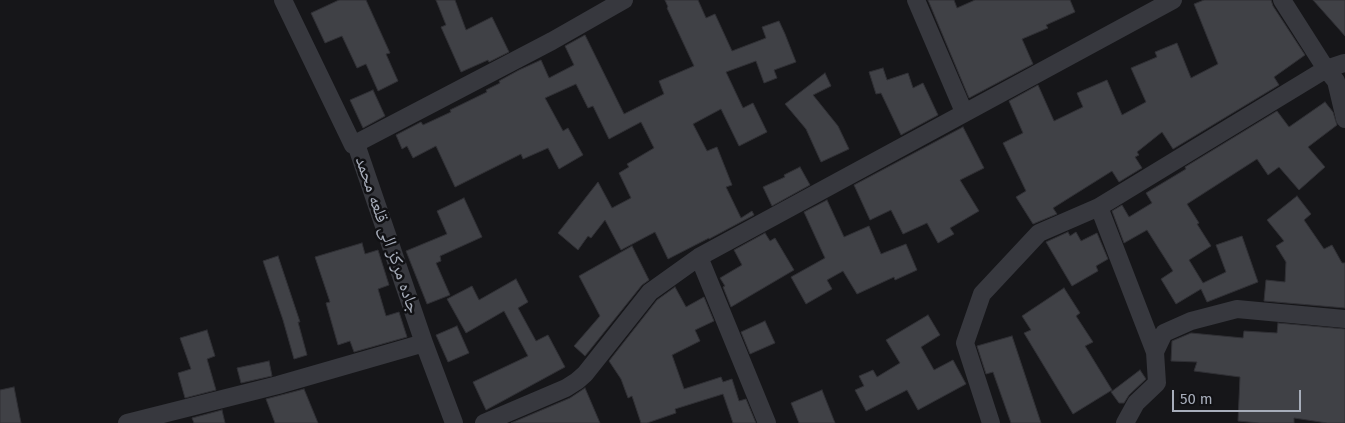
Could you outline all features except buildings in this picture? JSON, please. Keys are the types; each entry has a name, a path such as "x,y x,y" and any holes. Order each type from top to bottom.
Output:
{"street":[{"name":"جاده مرکز الی قلعه محمد","path":"283,0 353,145 357,147 424,343 454,423"},
{"path":"353,145 552,41 624,0"},
{"path":"916,0 964,112"},
{"path":"484,423 566,388 577,381 585,374 650,292 699,257 1172,0"},
{"path":"1282,0 1326,69 1336,81 1345,119"},
{"path":"990,423 965,343 982,294 1039,233 1099,207 1326,69 1344,63"},
{"path":"1099,207 1155,352 1157,383 1136,403 1125,423"},
{"path":"699,257 767,423"},
{"path":"1155,352 1164,333 1191,321 1237,309 1345,319"},
{"path":"127,423 278,384 424,343"}]}
